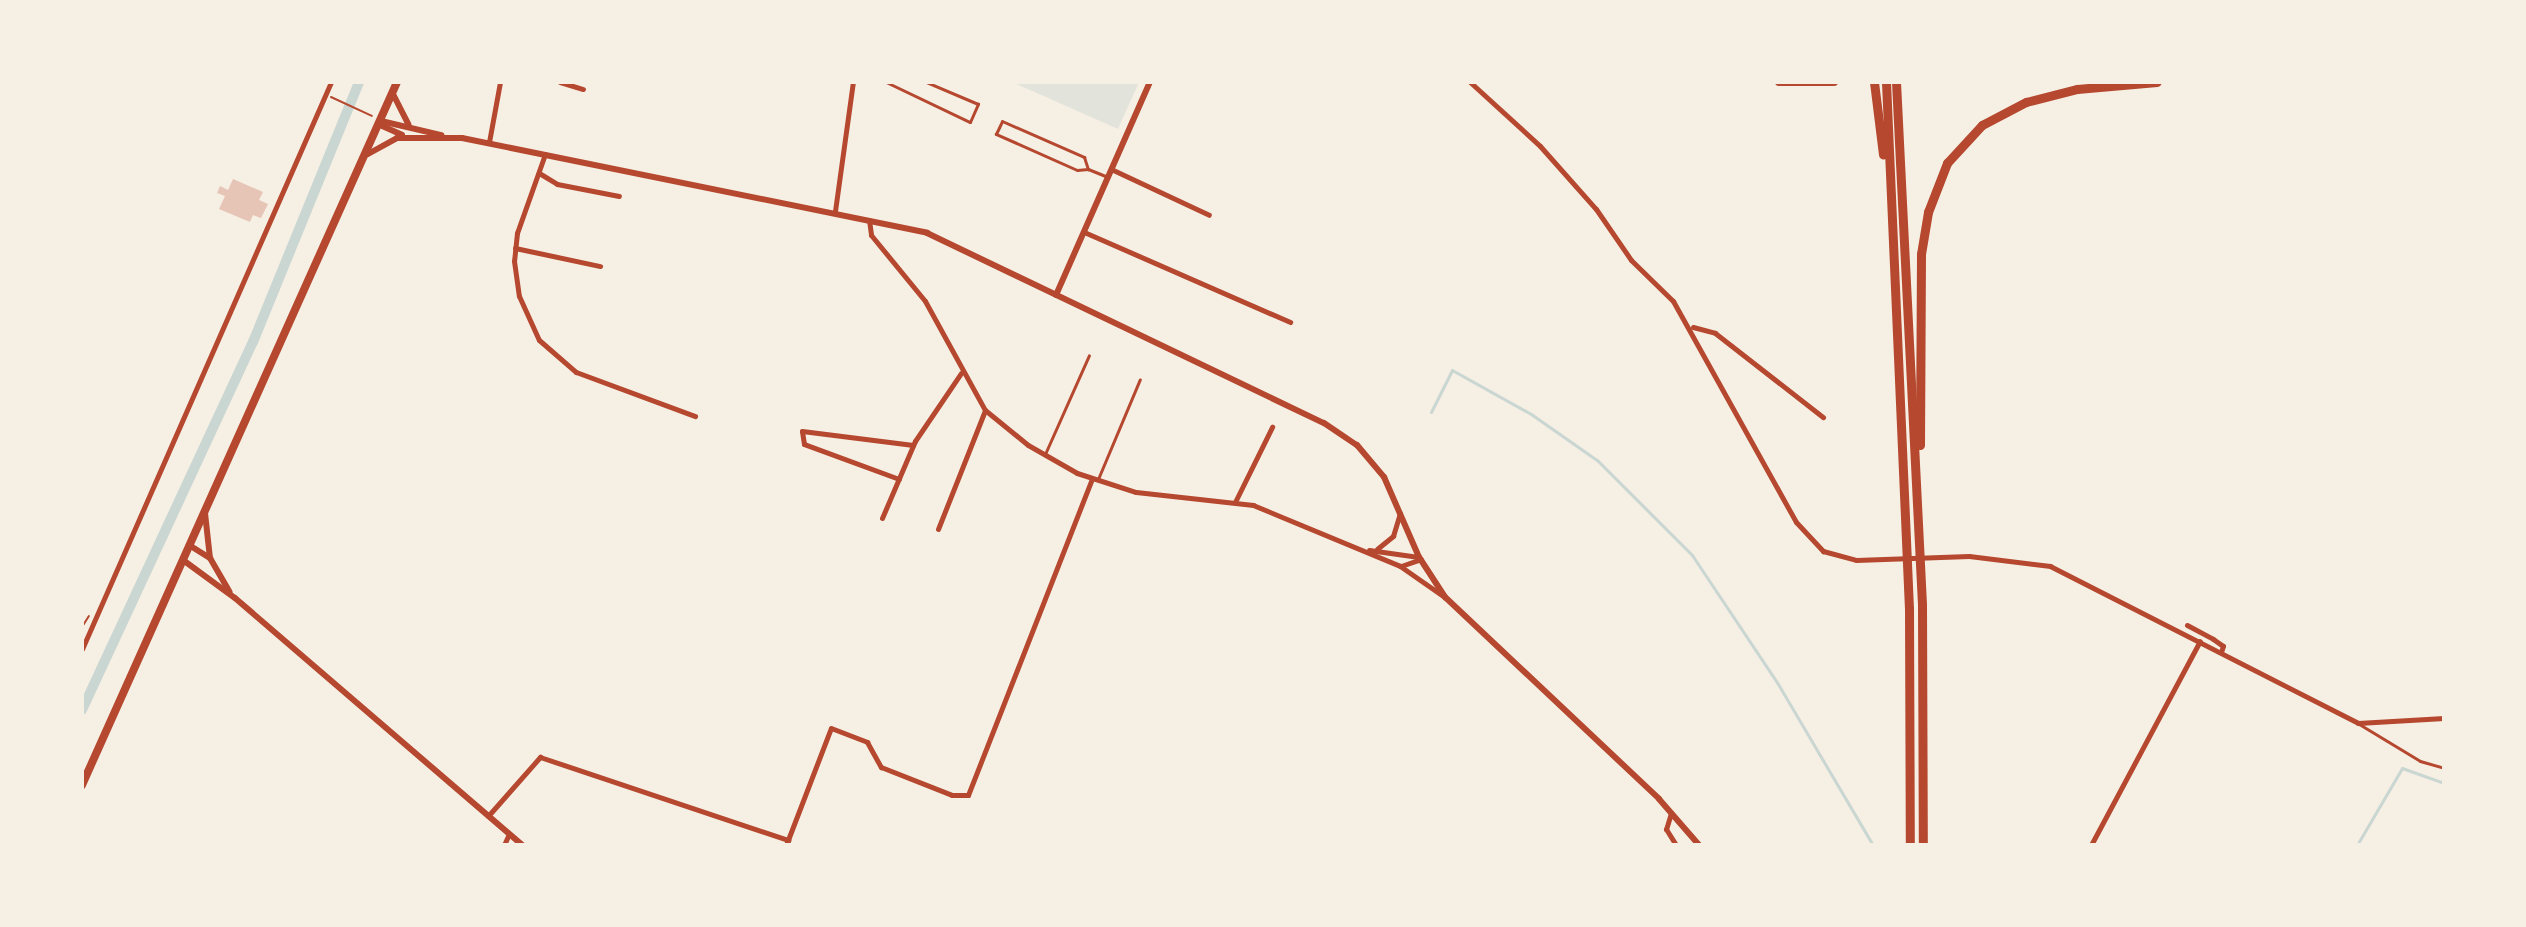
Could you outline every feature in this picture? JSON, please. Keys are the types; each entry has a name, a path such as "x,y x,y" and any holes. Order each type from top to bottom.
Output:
{"highway":[{"path":"1874,82 1889,185"},
{"path":"1886,82 1909,608 1910,845"},
{"path":"1896,82 1917,504 1923,845"},
{"path":"1917,504 1921,254 1928,212 1947,163 1982,125 2026,102 2077,89 2157,82"}],"main road":[{"path":"82,785 368,154 378,121 397,82"},
{"path":"1779,82 1834,82"}],"street":[{"path":"82,649 331,82"},
{"path":"489,142 500,82"},
{"path":"560,82 583,89"},
{"path":"835,211 853,82"},
{"path":"1056,295 1150,82"},
{"path":"1470,82 1540,146 1596,209 1631,260 1692,327 1796,522 1811,541 1839,558 1874,560 1943,556 2050,566 2358,723 2444,718"},
{"path":"393,94 408,124"},
{"path":"378,121 408,124 444,136"},
{"path":"378,121 407,136"},
{"path":"368,154 407,136 444,136 489,142 835,211 900,226 954,244 1341,432 1373,463 1400,512 1420,558 1445,597"},
{"path":"545,153 515,248 515,275 526,316 557,360 695,416"},
{"path":"1111,169 1209,215"},
{"path":"539,173 557,184 619,196"},
{"path":"869,219 871,235 925,301 961,373 985,410 1045,455 1095,480 1136,492 1235,502 1363,549 1400,566 1445,597 1671,812 1699,845"},
{"path":"1084,232 1290,322"},
{"path":"515,248 600,266"},
{"path":"1692,327 1715,333 1823,417"},
{"path":"882,518 913,445 961,373"},
{"path":"938,529 985,410"},
{"path":"1235,502 1272,427"},
{"path":"899,479 804,444 802,431 913,445"},
{"path":"488,816 540,757 787,843 827,733 839,729 867,742 881,767 952,795 968,795 1095,480"},
{"path":"205,512 210,558 235,598"},
{"path":"1376,550 1393,536 1400,512"},
{"path":"189,545 210,558"},
{"path":"1363,549 1420,558"},
{"path":"1400,566 1420,558"},
{"path":"183,560 235,598 522,845"},
{"path":"2187,625 2223,646 2221,652"},
{"path":"2091,845 2200,641"},
{"path":"1671,812 1666,829 1676,845"},
{"path":"504,845 509,834"}],"lane":[{"path":"886,82 970,122 978,104 926,82"},
{"path":"1088,169 1084,157 1002,121 996,134 1077,170 1088,169 1108,177"},
{"path":"1045,455 1089,355"},
{"path":"1095,480 1140,379"},
{"path":"2358,723 2420,761 2444,768"}],"path":[{"path":"336,99 378,121"}],"shaded area":[{"path":"1012,82 1139,82 1118,129"}],"building":[{"path":"233,179 263,192 259,200 268,204 261,218 253,215 250,222 219,209 225,196 217,193 220,186 228,190"}],"waterway":[{"path":"82,710 253,342 359,82"},
{"path":"1431,412 1452,370 1531,414 1598,461 1692,555 1778,684 1873,845"},
{"path":"2357,845 2402,768 2444,783"}]}
